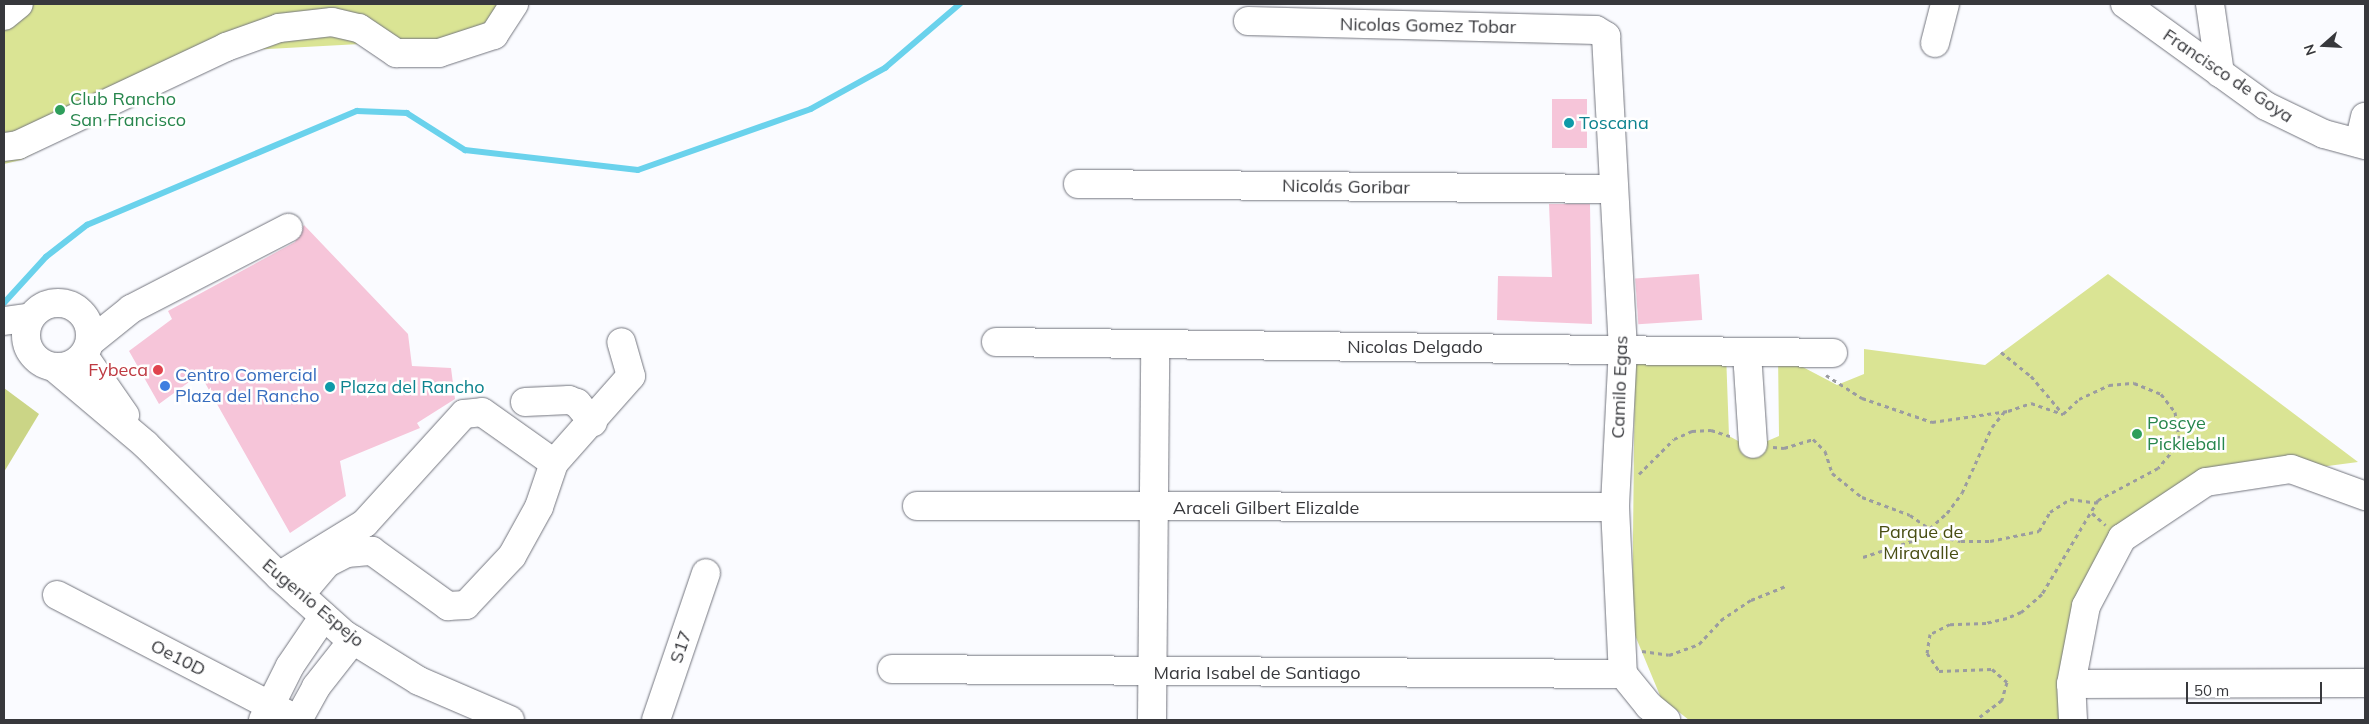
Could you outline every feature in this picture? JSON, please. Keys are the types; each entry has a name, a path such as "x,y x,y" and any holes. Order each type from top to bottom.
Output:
{"street":[{"path":"4,16 19,4"},
{"path":"4,147 18,145 226,47 279,28 332,22 359,28 396,53 439,53 494,35 514,4"},
{"path":"1935,43 1945,4"},
{"name":"Francisco de Goya","path":"2125,4 2220,73 2294,121 2362,144"},
{"path":"2210,4 2220,73"},
{"name":"Nicolas Gomez Tobar","path":"1248,21 1596,30 1606,36"},
{"name":"Camilo Egas","path":"1606,36 1623,347 1615,507 1622,661"},
{"path":"2362,144 2365,116"},
{"name":"Nicolás Goribar","path":"1078,184 1614,189"},
{"path":"4,338 29,349 40,362 55,368 66,368 130,309 288,228"},
{"path":"4,321 31,317 56,303 74,307 82,313 90,327 87,349"},
{"path":"82,313 130,309"},
{"path":"29,349 27,327 31,317"},
{"path":"300,595 327,564 347,553 372,552 448,606 466,605 512,556 539,507 554,463 594,422 631,376 621,342"},
{"name":"Nicolas Delgado","path":"996,342 1155,346 1623,347 1747,353 1834,353"},
{"path":"1152,720 1155,346"},
{"name":"Eugenio Espejo","path":"87,349 146,445"},
{"path":"1747,353 1753,444"},
{"name":"Eugenio Espejo","path":"55,368 146,445 279,576 353,640 419,681 510,720"},
{"path":"525,402 569,400 577,403 594,422"},
{"path":"279,576 365,523 464,414 482,412 554,463"},
{"path":"2073,720 2071,684 2086,606 2122,538 2201,483 2291,469 2365,496"},
{"name":"Araceli Gilbert Elizalde","path":"916,506 1154,508 1615,507"},
{"path":"365,523 372,552"},
{"name":"S17","path":"656,720 706,573"},
{"name":"Oe10D","path":"57,595 267,713 298,720"},
{"path":"267,713 290,666 324,616"},
{"path":"298,720 316,687 353,640"},
{"path":"1622,661 1649,706 1666,720"},
{"name":"Maria Isabel de Santiago","path":"892,669 1151,673 1622,661"},
{"path":"2071,684 2365,682"}],"path":[{"path":"1802,352 1837,385 1862,398 1932,422 2004,411 2031,403 2063,414"},
{"path":"2002,352 2032,376 2063,414"},
{"path":"1975,720 2002,700 2007,682 1992,669 1939,671 1927,653 1930,634 1950,624 1986,623 2021,612 2055,575 2097,503 2158,468 2180,442 2175,412 2160,394 2134,383 2109,385 2079,398 2063,414"},
{"path":"1863,557 1918,539 1932,528 1962,493 1992,427 2004,411"},
{"path":"1634,477 1649,469 1674,439 1692,431 1711,430 1753,444 1766,442 1784,448 1813,439 1824,452 1832,473 1850,488 1932,528 1942,537 1990,541 2039,531 2050,512 2070,499 2097,503"},
{"path":"1622,661 1669,654 1699,644 1721,620 1750,600 1786,586"}],"green space":[{"name":"Club Rancho San Francisco","path":"4,4 529,4 498,45 360,44 229,51 21,160 4,164"},
{"name":"Parque de Miravalle","path":"2108,274 2358,462 2206,482 2129,533 2088,603 2067,720 1689,720 1661,698 1632,628 1635,357 1726,353 1729,436 1740,442 1765,442 1779,436 1778,354 1837,385 1864,374 1864,349 1985,365"},
{"path":"4,388 39,414 4,472"}],"building":[{"name":"Toscana","path":"1552,99 1587,99 1587,148 1552,148"},
{"path":"1549,204 1590,204 1592,324 1497,320 1498,276 1552,277"},
{"name":"Plaza del Rancho","path":"304,225 408,334 412,366 451,368 455,399 417,423 420,428 340,461 346,496 290,533 200,374 159,404 129,351 172,319 168,311 295,242"},
{"path":"1699,274 1702,320 1638,324 1635,278"}],"waterway":[{"path":"4,303 46,257 87,225 357,111 407,113 465,150 638,170 811,109 885,68 960,4"}],"place":[{"name":"Club Rancho San Francisco","path":"60,110"},
{"name":"Toscana","path":"1569,123"},
{"name":"Fybeca","path":"158,370"},
{"name":"Centro Comercial Plaza del Rancho","path":"165,386"},
{"name":"Plaza del Rancho","path":"330,387"},
{"name":"Poscye Pickleball","path":"2137,434"}]}
